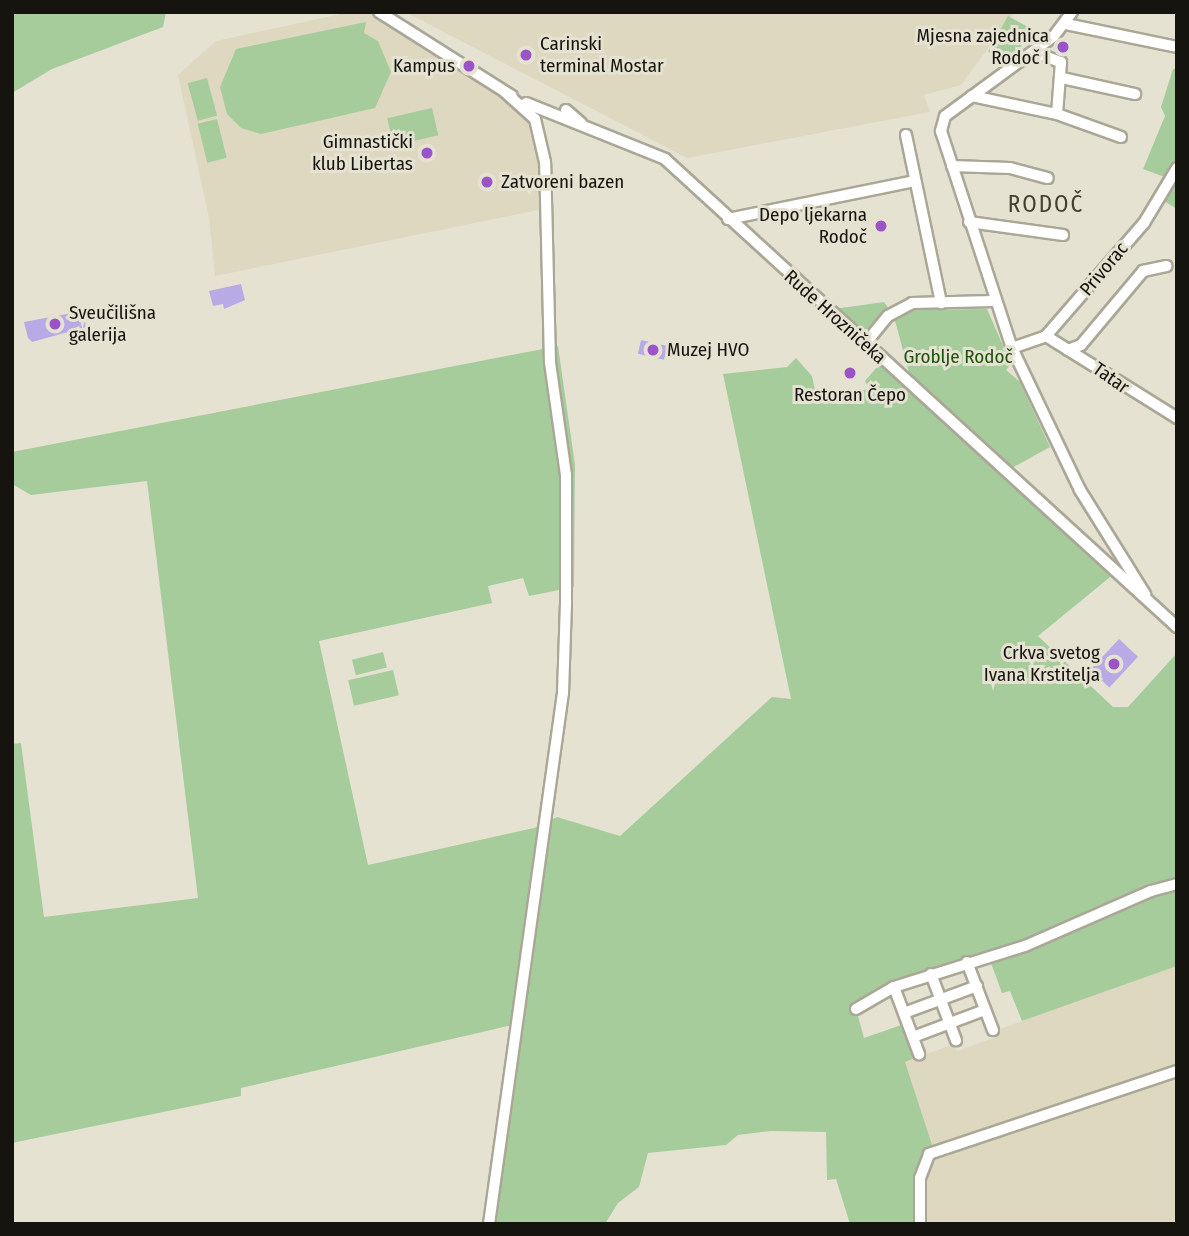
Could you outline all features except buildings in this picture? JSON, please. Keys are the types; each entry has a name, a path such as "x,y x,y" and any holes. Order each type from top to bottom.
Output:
{"street":[{"path":"379,12 529,110 538,126 548,192 550,362 566,475 563,693 489,1224"},
{"path":"1072,12 1066,24 1033,52 942,120 993,301 1012,348 1080,490 1152,604"},
{"path":"1066,24 1177,47"},
{"path":"1033,52 1058,60 1062,78 1057,114"},
{"path":"1062,78 1135,94"},
{"name":"Rude Hrozničeka","path":"505,92 550,115 653,151 1177,627"},
{"path":"972,96 1057,114 1121,136"},
{"path":"566,110 589,128"},
{"path":"538,126 550,115"},
{"path":"541,146 550,115"},
{"path":"906,135 941,303"},
{"path":"953,166 1010,168 1048,178"},
{"name":"Privorac","path":"1012,348 1046,336 1144,223 1177,168"},
{"path":"728,219 915,181"},
{"path":"969,222 1063,235"},
{"path":"1068,350 1082,345 1143,271 1166,265"},
{"path":"865,344 898,307 993,301"},
{"name":"Tatar","path":"1046,336 1177,418"},
{"path":"856,1009 894,987 967,962 1026,946 1177,884"},
{"path":"967,962 993,1030"},
{"path":"931,974 956,1040"},
{"path":"904,1013 976,986"},
{"path":"894,987 919,1054"},
{"path":"913,1037 985,1010"},
{"path":"920,1224 920,1178 929,1154 1177,1071"}],"shaded area":[{"path":"350,12 379,12 533,114 548,208 215,276 209,218 178,75 216,41"},
{"path":"405,12 1015,12 961,85 924,95 930,112 687,158"},
{"path":"1177,966 1177,1224 920,1224 905,1062 954,1044 957,1051 994,1038 994,1031"}],"green space":[{"path":"12,12 166,12 163,27 52,69 12,93"},
{"path":"1008,16 1031,29 1011,64 988,52"},
{"path":"366,22 364,33 378,41 391,72 375,108 261,134 241,128 227,114 220,87 236,49"},
{"path":"1173,69 1177,69 1177,209 1159,198 1170,179 1143,169 1165,116 1161,107"},
{"path":"207,78 217,116 198,121 188,83"},
{"path":"432,108 438,135 393,146 387,118"},
{"path":"217,119 227,158 207,163 198,124"},
{"path":"884,302 892,313 865,344 834,309"},
{"name":"Groblje Rodoč","path":"987,309 1011,364 1006,370 1020,382 1050,447 1010,469 910,376 894,317 902,310"},
{"path":"558,346 575,465 574,587 529,596 523,578 488,586 492,603 319,641 368,865 534,828 557,817 620,836 772,697 791,699 723,374 787,367 796,358 812,376 817,399 869,389 865,381 883,360 1115,573 1038,636 1113,707 1128,707 1177,653 1177,966 1022,1021 1010,991 1002,993 988,955 856,1009 864,1038 907,1023 920,1056 905,1062 933,1148 924,1162 920,1224 850,1224 836,1179 827,1180 826,1132 771,1131 738,1135 726,1145 648,1153 639,1187 618,1203 605,1224 489,1224 516,1024 241,1088 241,1096 12,1143 12,744 21,743 44,917 198,898 147,481 31,495 12,484 12,452"},
{"path":"383,652 387,668 356,675 352,660"},
{"path":"393,670 399,695 354,706 348,680"}],"place":[{"name":"Mjesna zajednica Rodoč I","path":"1063,47"},
{"name":"Carinski terminal Mostar","path":"526,55"},
{"name":"Kampus","path":"469,66"},
{"name":"Gimnastički klub Libertas","path":"427,153"},
{"name":"Zatvoreni bazen","path":"487,182"},
{"name":"Depo ljekarna Rodoč","path":"881,226"},
{"name":"Sveučilišna galerija","path":"55,324"},
{"name":"Muzej HVO","path":"653,350"},
{"name":"Restoran Čepo","path":"850,373"},
{"name":"Crkva svetog Ivana Krstitelja","path":"1114,664"}],"district":[{"name":"RODOČ","path":"1046,204"}]}
